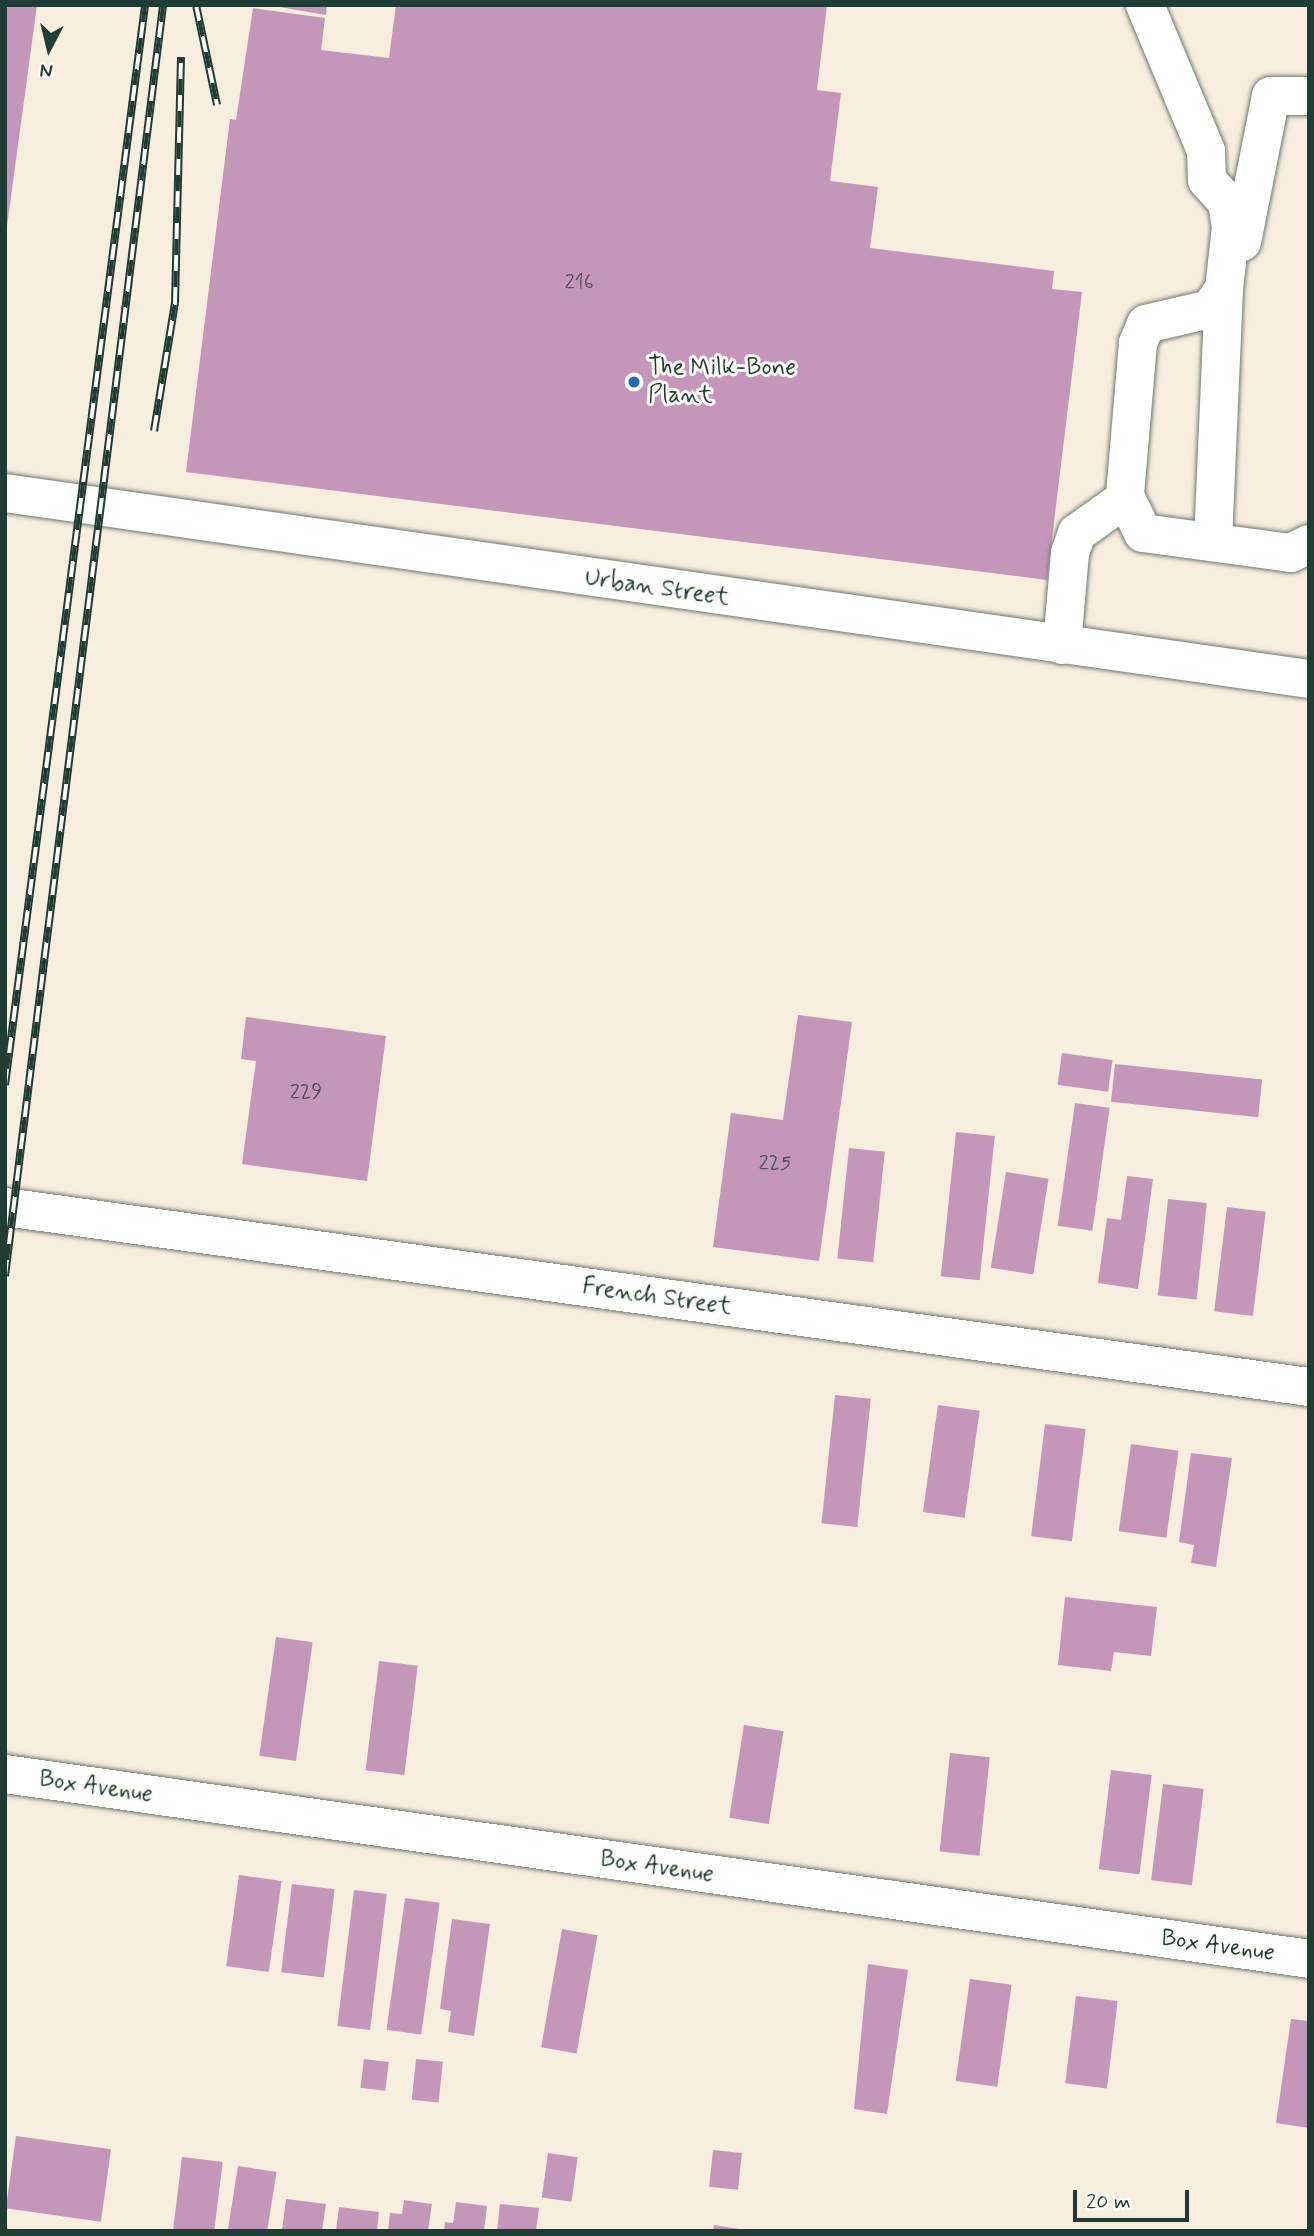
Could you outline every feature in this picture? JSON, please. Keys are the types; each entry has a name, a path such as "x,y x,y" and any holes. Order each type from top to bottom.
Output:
{"street":[{"path":"1145,5 1206,151 1207,180 1227,202 1231,227 1226,274 1213,542"},
{"path":"1309,96 1271,96 1246,235 1210,310 1197,316 1146,324 1138,343 1126,498 1143,533 1291,553 1309,544"},
{"name":"Urban Street","path":"5,493 1309,679"},
{"path":"1062,645 1070,553 1077,533 1126,498"},
{"name":"French Street","path":"5,1207 1309,1387"},
{"name":"Box Avenue","path":"5,1774 1309,1959"}],"building":[{"path":"5,5 37,5 7,226 5,226"},
{"path":"268,5 327,5 326,15"},
{"name":"The Milk-Bone Plant","path":"396,5 827,5 817,90 841,93 830,181 878,187 870,248 1054,271 1052,289 1082,292 1047,580 186,472 230,119 236,120 253,8 325,18 321,50 389,58"},
{"path":"798,1015 852,1022 819,1261 713,1247 731,1113 783,1120"},
{"path":"246,1017 386,1036 367,1181 242,1164 256,1061 241,1059"},
{"path":"1062,1053 1113,1060 1108,1092 1058,1085"},
{"path":"1115,1064 1262,1079 1258,1117 1111,1102"},
{"path":"1075,1103 1110,1108 1092,1231 1058,1226"},
{"path":"956,1132 995,1136 980,1280 941,1276"},
{"path":"849,1148 885,1152 873,1262 837,1258"},
{"path":"1006,1172 1048,1179 1033,1275 991,1268"},
{"path":"1127,1176 1153,1179 1138,1289 1098,1283 1107,1218 1121,1220"},
{"path":"1168,1199 1207,1203 1197,1300 1158,1295"},
{"path":"1227,1207 1266,1212 1253,1316 1214,1311"},
{"path":"835,1395 871,1399 857,1527 822,1523"},
{"path":"938,1405 980,1411 965,1518 923,1512"},
{"path":"1045,1424 1086,1429 1072,1541 1031,1536"},
{"path":"1131,1444 1179,1451 1166,1538 1119,1531"},
{"path":"1191,1453 1232,1458 1216,1567 1191,1563 1194,1545 1179,1542"},
{"path":"1065,1597 1157,1607 1151,1656 1114,1652 1111,1671 1058,1665"},
{"path":"276,1637 313,1642 296,1761 259,1756"},
{"path":"379,1661 418,1666 404,1775 366,1770"},
{"path":"744,1725 784,1731 769,1824 729,1818"},
{"path":"950,1753 990,1757 979,1856 940,1851"},
{"path":"1111,1770 1152,1775 1140,1874 1099,1869"},
{"path":"1163,1784 1204,1789 1192,1885 1151,1880"},
{"path":"239,1875 282,1881 269,1972 226,1966"},
{"path":"292,1884 335,1889 324,1978 281,1972"},
{"path":"354,1890 387,1894 370,2030 337,2026"},
{"path":"405,1898 440,1903 421,2035 386,2030"},
{"path":"452,1919 490,1924 474,2036 448,2032 451,2011 440,2009"},
{"path":"562,1929 597,1935 577,2053 541,2047"},
{"path":"868,1964 908,1970 887,2114 854,2109"},
{"path":"970,1979 1012,1985 997,2087 956,2081"},
{"path":"1076,1996 1118,2001 1107,2088 1065,2083"},
{"path":"1291,2019 1309,2021 1309,2128 1276,2123"},
{"path":"364,2059 389,2062 385,2091 360,2088"},
{"path":"416,2059 443,2062 439,2103 412,2100"},
{"path":"16,2136 111,2149 101,2222 6,2208"},
{"path":"713,2150 742,2153 738,2190 709,2187"},
{"path":"548,2153 578,2157 571,2202 542,2198"},
{"path":"182,2157 223,2162 214,2231 173,2231"},
{"path":"238,2166 277,2172 267,2231 228,2231"},
{"path":"286,2199 326,2204 322,2231 282,2231"},
{"path":"404,2200 432,2204 428,2231 388,2231 390,2213 402,2214"},
{"path":"456,2202 487,2206 484,2231 444,2231 445,2222 453,2223"},
{"path":"500,2204 539,2208 536,2231 497,2231"},
{"path":"339,2207 379,2212 377,2231 336,2231"},
{"path":"714,2225 739,2229 739,2231 713,2231"}],"railway":[{"path":"5,1085 145,5"},
{"path":"5,1276 163,5"},
{"path":"196,5 217,105"},
{"path":"154,431 175,303 181,57"}],"place":[{"name":"The Milk-Bone Plant","path":"634,382"}]}
